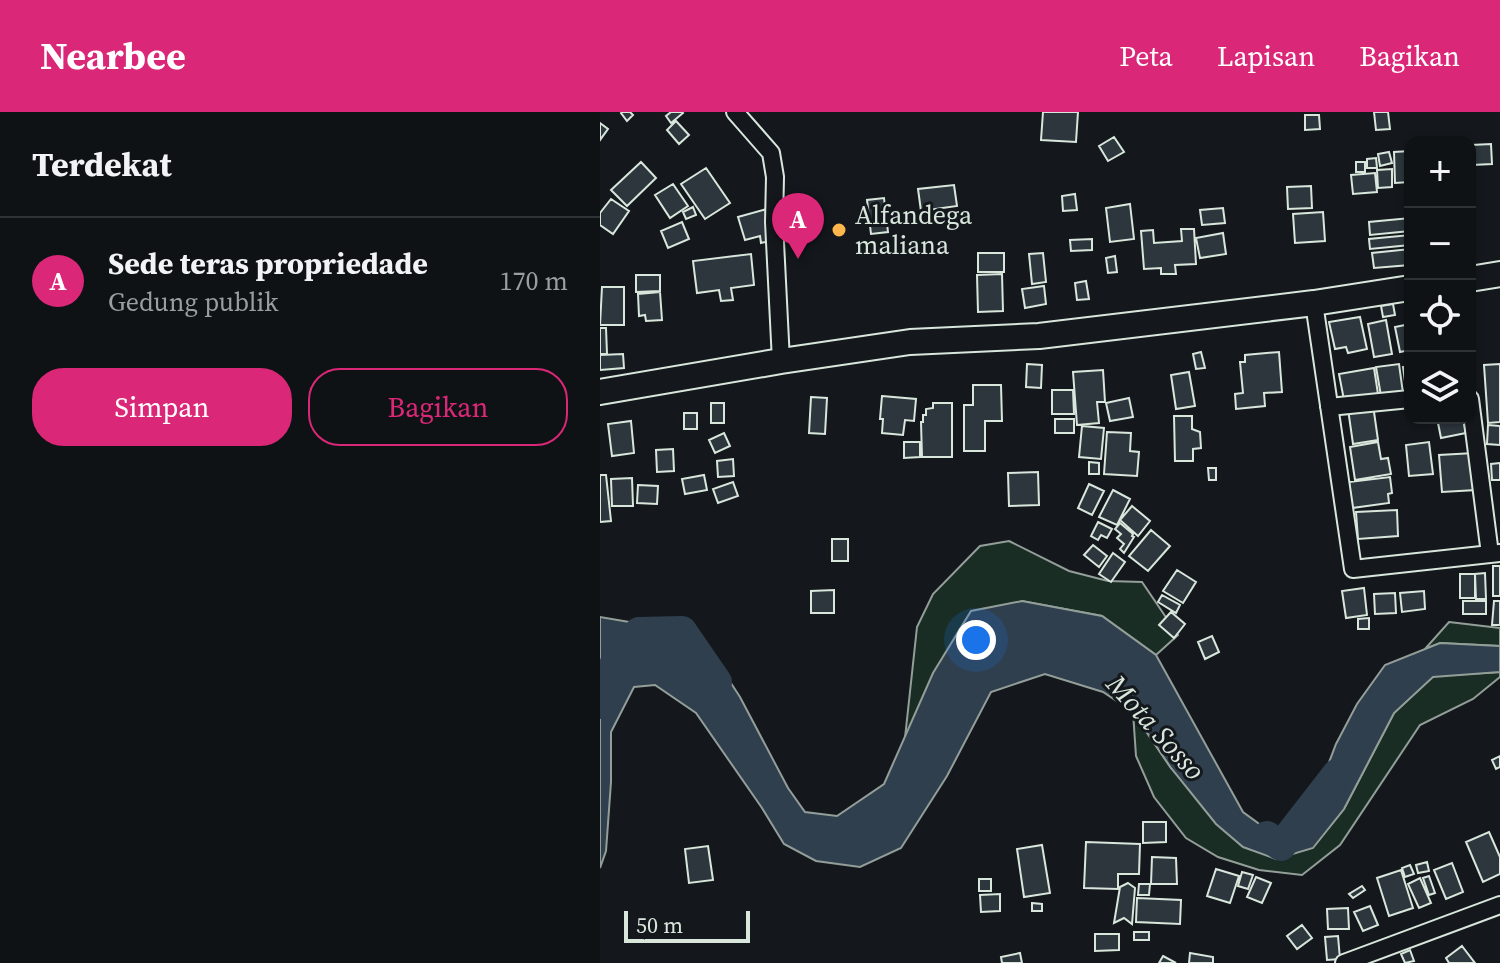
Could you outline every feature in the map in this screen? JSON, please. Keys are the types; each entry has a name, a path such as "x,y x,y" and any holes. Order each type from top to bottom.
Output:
{"main road":[{"path":"1476,278 1500,274"},
{"path":"600,392 910,342 1039,336 1314,303 1404,289"}],"street":[{"path":"735,112 771,153 775,177 774,222 781,361"},
{"path":"1314,303 1353,569 1495,554 1474,424"},
{"path":"1329,407 1404,400"},
{"path":"1344,963 1500,905"}],"green space":[{"path":"1009,541 1069,571 1108,581 1142,582 1178,635 1156,655 1102,616 1022,601 905,738 917,627 933,594 980,546"},
{"path":"1449,622 1500,628 1500,646 1440,643 1425,649"},
{"path":"1500,672 1500,677 1473,699 1420,725 1340,845 1302,875 1259,870 1218,857 1186,838 1154,797 1136,756 1133,712 1171,768 1276,859 1313,847 1344,809 1394,713 1433,676"}],"water":[{"path":"1022,601 1102,616 1156,655 1243,812 1277,837 1306,823 1336,744 1357,704 1385,665 1440,643 1500,646 1500,672 1433,677 1394,713 1344,809 1313,848 1276,859 1243,847 1216,824 1171,768 1133,712 1103,692 1045,674 991,692 947,776 901,848 860,867 816,861 784,844 696,713 655,685 634,687 611,732 606,851 600,868 600,617 641,624 671,642 714,657 740,697 788,788 805,812 837,816 884,784 933,673 971,611"}],"building":[{"path":"622,112 630,112 633,115 627,121"},
{"path":"671,112 683,113 671,123 666,116"},
{"path":"1043,112 1078,112 1076,142 1041,140"},
{"path":"1374,112 1388,112 1390,129 1376,130"},
{"path":"1305,115 1319,115 1320,129 1305,130"},
{"path":"676,121 689,135 679,144 667,130"},
{"path":"600,123 608,129 600,140"},
{"path":"1114,137 1124,152 1108,161 1099,146"},
{"path":"1491,144 1492,164 1476,165 1476,145"},
{"path":"1404,151 1404,182 1395,183 1394,152"},
{"path":"1389,152 1392,163 1380,166 1378,154"},
{"path":"1376,158 1377,168 1367,168 1367,159"},
{"path":"641,162 656,178 627,206 611,190"},
{"path":"1356,162 1365,162 1365,172 1356,172"},
{"path":"706,168 730,203 705,219 681,184"},
{"path":"1392,169 1392,187 1378,188 1377,170"},
{"path":"1375,173 1377,192 1353,194 1351,175"},
{"path":"673,184 688,206 670,218 655,195"},
{"path":"954,185 957,206 921,211 918,189"},
{"path":"1311,186 1312,208 1288,209 1287,187"},
{"path":"1075,194 1077,210 1063,211 1062,196"},
{"path":"884,198 888,232 871,234 867,200"},
{"path":"611,199 629,211 613,234 600,225 600,213"},
{"path":"1130,204 1134,239 1110,242 1106,208"},
{"path":"693,207 696,215 686,219 683,212"},
{"path":"1223,208 1225,223 1202,225 1200,210"},
{"path":"767,209 770,241 761,243 760,236 745,240 738,217"},
{"path":"1323,212 1325,241 1295,243 1293,214"},
{"path":"1404,219 1404,232 1370,235 1369,222"},
{"path":"682,222 689,239 668,248 661,231"},
{"path":"1181,229 1194,229 1196,264 1175,265 1176,274 1161,274 1161,268 1144,269 1141,231 1153,230 1154,243 1182,241"},
{"path":"1223,233 1226,254 1200,258 1196,238"},
{"path":"1404,236 1404,246 1370,249 1369,239"},
{"path":"1092,239 1092,250 1071,251 1070,240"},
{"path":"1404,250 1404,266 1374,268 1372,253"},
{"path":"978,253 1004,253 1004,272 978,272"},
{"path":"1043,253 1046,282 1032,284 1029,254"},
{"path":"751,254 754,285 731,288 733,300 721,301 719,290 697,293 693,261"},
{"path":"1115,256 1117,272 1108,273 1106,258"},
{"path":"1002,274 1003,311 978,312 977,275"},
{"path":"636,275 660,275 660,291 636,292"},
{"path":"1086,281 1089,299 1077,300 1075,283"},
{"path":"1044,286 1046,304 1025,308 1022,289"},
{"path":"602,287 624,287 624,325 600,325"},
{"path":"660,292 662,320 646,321 645,315 639,316 638,294"},
{"path":"1393,304 1395,315 1383,317 1381,306"},
{"path":"1360,317 1367,349 1348,353 1346,347 1335,349 1329,322"},
{"path":"1386,320 1392,354 1374,357 1368,324"},
{"path":"1404,325 1404,351 1400,352 1395,327"},
{"path":"600,328 606,328 607,354 600,354"},
{"path":"1201,352 1205,368 1196,369 1193,354"},
{"path":"1279,352 1282,392 1264,393 1265,406 1236,409 1235,394 1243,393 1240,362 1245,362 1245,355"},
{"path":"623,354 624,368 600,370 600,355"},
{"path":"1027,364 1042,365 1041,388 1026,387"},
{"path":"1399,364 1403,393 1381,396 1376,367"},
{"path":"1500,364 1500,422 1488,423 1484,365"},
{"path":"1374,368 1378,394 1344,400 1339,374"},
{"path":"1103,370 1105,402 1097,402 1099,423 1077,425 1073,372"},
{"path":"1189,372 1195,406 1176,409 1171,375"},
{"path":"973,385 1001,385 1002,421 985,421 985,451 964,451 964,405 973,405"},
{"path":"1052,390 1073,390 1074,414 1052,414"},
{"path":"882,396 916,399 914,421 905,420 903,435 882,433"},
{"path":"811,397 827,398 825,434 809,433"},
{"path":"1129,398 1133,417 1110,421 1106,403"},
{"path":"711,403 724,403 724,423 711,423"},
{"path":"933,403 952,403 952,457 922,457 921,422 926,409 933,408"},
{"path":"1373,405 1378,440 1353,444 1348,409"},
{"path":"684,413 697,413 697,429 684,429"},
{"path":"1174,416 1192,416 1192,429 1200,432 1201,448 1193,449 1193,461 1175,461"},
{"path":"1055,419 1074,419 1074,433 1055,433"},
{"path":"631,421 634,453 612,456 608,424"},
{"path":"1438,424 1464,424 1466,433 1441,438"},
{"path":"1488,425 1500,426 1500,445 1487,444"},
{"path":"1082,426 1104,428 1101,459 1079,457"},
{"path":"1107,432 1131,433 1130,451 1139,452 1137,476 1104,474"},
{"path":"724,433 730,446 715,453 709,440"},
{"path":"904,442 920,442 920,457 904,458"},
{"path":"1378,442 1381,459 1388,458 1391,474 1355,480 1350,447"},
{"path":"1429,442 1433,474 1409,476 1406,445"},
{"path":"673,449 674,471 657,472 656,450"},
{"path":"1474,453 1476,490 1442,492 1439,455"},
{"path":"733,459 734,476 718,477 717,461"},
{"path":"1089,462 1099,463 1099,474 1089,474"},
{"path":"1500,463 1500,480 1492,480 1491,464"},
{"path":"1208,468 1216,468 1216,480 1209,480"},
{"path":"1038,472 1039,505 1009,506 1008,473"},
{"path":"600,475 606,475 611,521 600,522"},
{"path":"704,475 707,490 685,494 682,479"},
{"path":"1390,477 1392,493 1388,494 1389,503 1352,508 1349,482"},
{"path":"632,478 633,506 612,506 611,479"},
{"path":"733,482 738,496 718,503 713,489"},
{"path":"1089,484 1104,491 1092,515 1078,508"},
{"path":"638,485 658,486 657,504 637,503"},
{"path":"1113,490 1130,499 1117,525 1099,517"},
{"path":"1132,506 1150,521 1138,536 1120,520"},
{"path":"1397,510 1398,536 1358,539 1356,512"},
{"path":"1098,522 1112,529 1107,538 1101,535 1098,540 1091,536"},
{"path":"1120,523 1134,537 1124,553 1120,549 1124,544 1117,538 1121,534 1115,529"},
{"path":"1151,530 1170,546 1148,571 1129,556"},
{"path":"832,539 848,539 848,561 832,561"},
{"path":"1093,545 1107,556 1099,567 1084,555"},
{"path":"1113,553 1125,562 1111,582 1099,574"},
{"path":"1493,566 1500,566 1500,596 1493,596"},
{"path":"1177,570 1196,582 1183,603 1163,591"},
{"path":"1485,573 1486,599 1476,599 1475,574"},
{"path":"1460,574 1475,574 1475,598 1460,598"},
{"path":"1364,588 1367,615 1346,618 1342,591"},
{"path":"834,590 834,613 811,613 811,591"},
{"path":"1424,591 1425,609 1402,612 1400,593"},
{"path":"1395,593 1396,613 1375,614 1374,594"},
{"path":"1162,595 1180,605 1176,613 1158,602"},
{"path":"1463,601 1486,601 1486,614 1463,614"},
{"path":"1494,601 1500,601 1500,625 1492,625"},
{"path":"1171,612 1185,624 1174,638 1159,625"},
{"path":"1369,618 1369,629 1358,629 1358,619"},
{"path":"1212,636 1219,652 1205,659 1198,642"},
{"path":"1500,756 1500,767 1496,769 1492,760"},
{"path":"1143,822 1166,822 1166,842 1143,843"},
{"path":"1489,832 1500,857 1500,874 1483,882 1466,842"},
{"path":"1086,842 1140,844 1139,874 1118,874 1118,889 1084,888"},
{"path":"1042,845 1050,893 1024,897 1017,849"},
{"path":"708,846 713,880 689,883 685,849"},
{"path":"1152,857 1176,858 1177,884 1151,884"},
{"path":"1427,862 1429,871 1418,873 1416,865"},
{"path":"1452,863 1463,892 1446,899 1434,870"},
{"path":"1410,865 1414,874 1405,877 1402,868"},
{"path":"1216,869 1239,876 1230,903 1207,896"},
{"path":"1401,870 1413,908 1389,916 1377,878"},
{"path":"1242,872 1253,875 1248,889 1238,886"},
{"path":"1429,876 1435,893 1429,895 1423,878"},
{"path":"1256,877 1271,883 1262,903 1247,897"},
{"path":"1420,878 1431,903 1419,908 1408,884"},
{"path":"979,879 991,879 991,891 979,891"},
{"path":"1128,883 1135,888 1132,924 1124,918 1114,923 1120,887"},
{"path":"1139,884 1150,884 1149,895 1138,895"},
{"path":"1362,886 1365,890 1353,898 1349,894"},
{"path":"1000,894 1000,911 981,912 980,895"},
{"path":"1137,898 1181,900 1180,924 1136,922"},
{"path":"1032,903 1042,904 1042,911 1032,911"},
{"path":"1370,906 1378,925 1363,931 1354,912"},
{"path":"1348,908 1349,929 1328,929 1327,909"},
{"path":"1302,925 1312,938 1297,949 1287,936"},
{"path":"1134,932 1149,932 1149,940 1134,940"},
{"path":"1095,934 1119,934 1119,950 1095,951"},
{"path":"1338,936 1340,959 1327,960 1325,937"},
{"path":"1462,946 1475,963 1449,963 1446,958"},
{"path":"1410,950 1414,961 1405,963 1401,954"},
{"path":"1020,953 1022,963 1002,963 1001,957"},
{"path":"1190,953 1213,957 1213,963 1189,963"},
{"path":"1163,956 1176,963 1159,963"}],"waterway":[{"name":"Mota Sosso","path":"600,704 619,652 639,632 682,631 717,682"},
{"name":"Mota Sosso","path":"1267,836 1281,846 1337,774"}],"place":[{"name":"Alfandega maliana","path":"839,230"},
{"name":"Sede teras propriedade","path":"798,259"}]}
